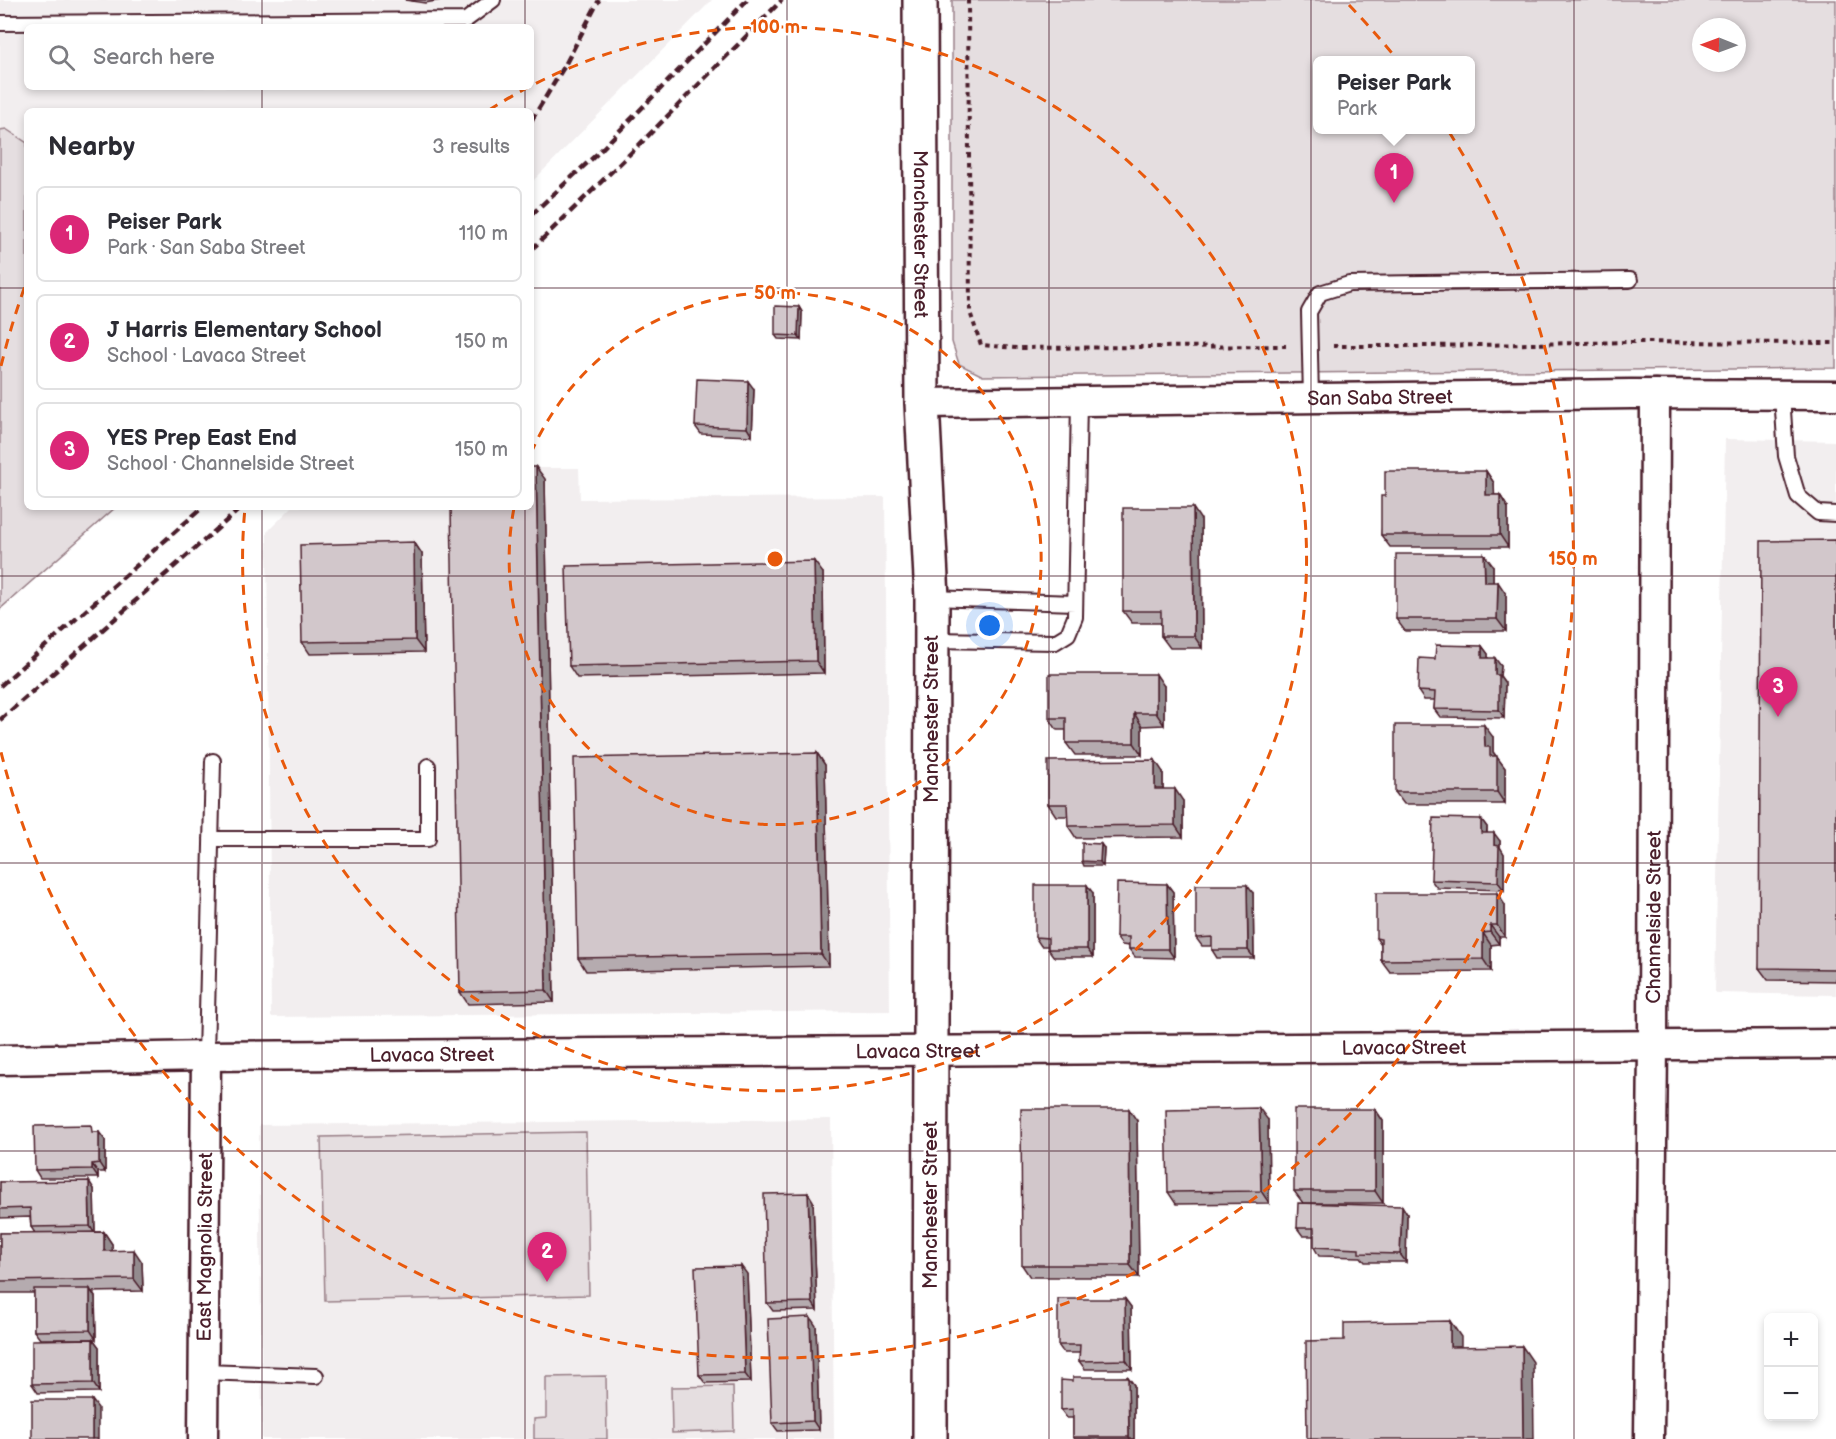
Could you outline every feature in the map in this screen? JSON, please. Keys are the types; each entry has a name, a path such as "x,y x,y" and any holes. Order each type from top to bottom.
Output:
{"street":[{"name":"Manchester Street","path":"920,0 922,403 932,598 930,1439"},
{"name":"San Saba Street","path":"922,403 1654,394 1836,395"},
{"name":"Channelside Street","path":"1650,1439 1654,394"},
{"name":"Lavaca Street","path":"0,1060 206,1056 1836,1044"},
{"name":"East Magnolia Street","path":"203,1439 206,1056"}],"lane":[{"path":"0,23 465,20 493,0"},
{"path":"1311,398 1309,312 1320,293 1349,284 1630,280"},
{"path":"1782,395 1786,456 1798,496 1818,513 1836,514"},
{"path":"932,640 1055,642 1068,634 1075,617 1079,401"},
{"path":"932,598 1075,603"},
{"path":"206,1056 213,761"},
{"path":"211,839 428,839 428,766"},
{"path":"203,1372 316,1376"}],"path":[{"path":"968,0 970,312 981,345 1016,348 1429,346 1631,342 1836,343"}],"shaded area":[{"path":"0,0 712,0 534,180 534,108 24,108 24,141 6,129 0,130"},
{"path":"952,0 1836,0 1836,368 983,376 959,364 952,342"},
{"path":"6,129 24,141 24,510 113,510 0,609 0,130"},
{"path":"1725,439 1836,441 1836,995 1715,993"},
{"path":"534,468 579,468 580,499 885,497 890,1011 271,1017 267,532 289,510 534,510"},
{"path":"831,1119 834,1439 262,1439 259,1125"},
{"path":"586,1132 589,1295 325,1301 321,1137"},
{"path":"606,1376 607,1439 534,1439 534,1419 546,1418 546,1377"},
{"path":"733,1386 734,1431 672,1433 671,1387"}],"building":[{"path":"775,306 799,307 798,336 775,335"},
{"path":"697,379 748,381 747,428 695,426"},
{"path":"534,467 536,467 546,990 460,992 451,510 534,510"},
{"path":"1385,471 1486,471 1486,495 1500,495 1500,535 1381,535 1381,496 1385,496"},
{"path":"1123,508 1193,508 1194,636 1161,636 1161,611 1123,611"},
{"path":"1836,540 1836,969 1759,968 1761,541"},
{"path":"414,542 415,640 302,642 300,545"},
{"path":"1396,554 1484,554 1485,582 1498,582 1497,619 1396,619"},
{"path":"814,561 816,661 569,666 566,566"},
{"path":"1436,645 1482,646 1482,658 1495,658 1495,675 1499,675 1499,710 1434,709 1435,692 1418,691 1419,658 1435,659"},
{"path":"1049,674 1156,674 1156,713 1134,713 1134,743 1066,743 1066,718 1049,718"},
{"path":"1395,725 1484,725 1485,747 1490,747 1490,756 1497,756 1497,792 1395,792"},
{"path":"817,753 821,954 578,958 574,758"},
{"path":"1155,760 1155,789 1175,789 1175,825 1068,826 1067,804 1048,804 1048,761"},
{"path":"1433,818 1481,819 1481,833 1494,833 1494,845 1499,846 1498,882 1431,880"},
{"path":"1082,843 1101,844 1100,862 1082,861"},
{"path":"1117,883 1167,884 1168,949 1129,949 1129,937 1116,937"},
{"path":"1035,885 1087,885 1087,949 1048,949 1048,938 1035,937"},
{"path":"1196,885 1247,885 1248,950 1212,950 1212,937 1196,938"},
{"path":"1376,893 1497,893 1497,925 1490,925 1490,932 1483,933 1483,959 1381,960 1381,939 1376,938"},
{"path":"1259,1108 1261,1191 1168,1192 1166,1110"},
{"path":"1021,1109 1129,1109 1130,1265 1022,1265"},
{"path":"1294,1109 1375,1109 1375,1191 1294,1191"},
{"path":"91,1125 92,1132 99,1132 99,1163 92,1164 92,1169 35,1170 34,1126"},
{"path":"89,1181 90,1226 31,1227 30,1208 0,1209 0,1182"},
{"path":"808,1193 812,1302 767,1303 764,1194"},
{"path":"1298,1203 1402,1206 1400,1254 1359,1253 1359,1249 1314,1247 1314,1228 1297,1228"},
{"path":"104,1232 104,1251 134,1250 134,1279 0,1281 0,1233"},
{"path":"741,1266 745,1374 699,1375 695,1267"},
{"path":"34,1289 90,1289 90,1330 34,1331"},
{"path":"1058,1299 1125,1299 1126,1360 1079,1361 1080,1345 1058,1345"},
{"path":"810,1317 813,1421 772,1423 768,1319"},
{"path":"1450,1321 1450,1347 1522,1346 1523,1439 1307,1439 1306,1341 1344,1340 1344,1323"},
{"path":"93,1339 93,1383 32,1384 32,1340"},
{"path":"1073,1377 1128,1377 1129,1437 1073,1437 1073,1409 1061,1410 1061,1380 1073,1381"},
{"path":"32,1400 92,1400 92,1439 32,1439"}],"railway":[{"path":"534,116 564,67 599,0"},
{"path":"534,212 598,153 747,0"},
{"path":"534,247 635,149 782,0"},
{"path":"0,686 200,510"},
{"path":"0,720 239,510"}],"place":[{"name":"Peiser Park","path":"1394,203"},
{"name":"YES Prep East End","path":"1778,717"},
{"name":"J Harris Elementary School","path":"547,1282"}]}
